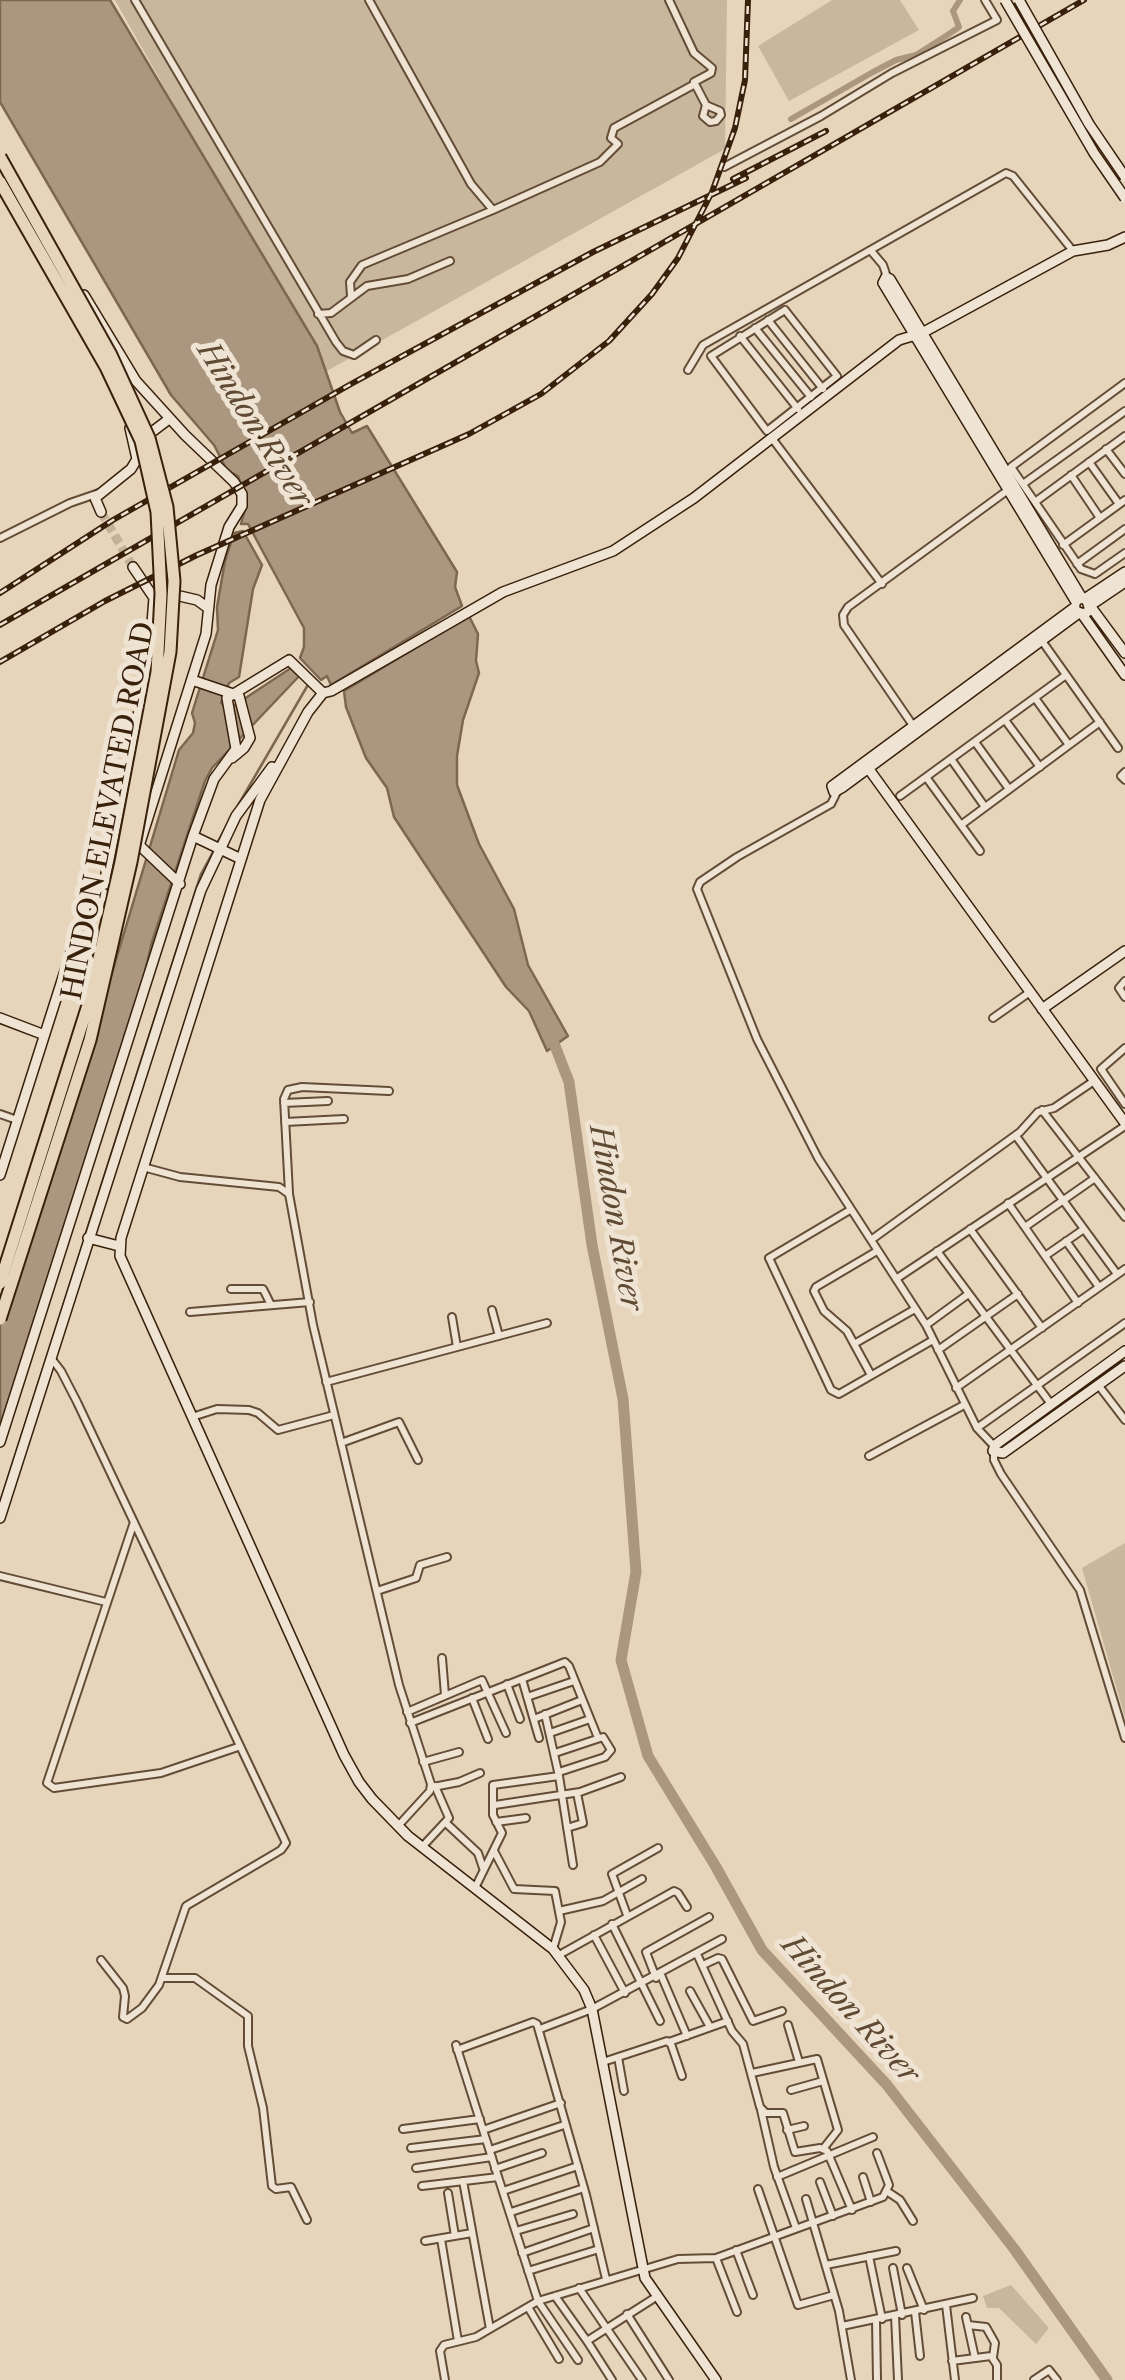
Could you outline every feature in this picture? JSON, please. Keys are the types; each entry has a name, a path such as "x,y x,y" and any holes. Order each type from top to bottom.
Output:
{"highway":[{"name":"HINDON ELEVATED ROAD","path":"0,157 111,354 149,438 167,506 174,581 170,652 131,862 94,1022 0,1319"},
{"name":"HINDON ELEVATED ROAD","path":"0,185 106,367 140,441 157,512 161,594 157,672 121,862 89,1002 0,1283"}],"street":[{"path":"135,0 336,342 347,353 357,354 376,340"},
{"path":"369,0 472,184 493,210"},
{"path":"351,296 350,282 362,265 600,162 618,144 611,138 614,128 711,73 712,68 694,53 669,0"},
{"path":"724,166 997,20 985,0"},
{"path":"1005,0 1094,153 1125,198"},
{"path":"1019,0 1125,177"},
{"path":"694,84 706,104"},
{"path":"0,148 136,380 242,494 242,506 229,527 208,608 195,681 158,783 132,877 104,884 85,908 0,1174"},
{"path":"688,370 701,347 1008,173 1073,251"},
{"path":"0,185 127,418 136,459 130,469 95,498 101,512"},
{"path":"0,212 27,197"},
{"path":"716,2380 656,2297 643,2270 592,2010 576,1976 556,1952 398,1826 372,1799 344,1755 123,1264 119,1246 260,800 321,690 340,686 529,581 597,559 630,542 694,498 824,391 899,340 919,334 1073,251 1125,238"},
{"path":"872,252 883,266 887,277 884,283 919,334 1125,675"},
{"path":"317,313 330,312 368,286 408,278 450,261"},
{"path":"785,310 838,376 824,391 811,396 800,411 767,431 710,356 755,328 785,310"},
{"path":"762,312 824,391"},
{"path":"734,328 800,411"},
{"path":"755,328 811,396"},
{"path":"919,334 1008,490 1083,606 1125,653"},
{"path":"1125,383 1011,467 1081,570 1096,574 1125,553"},
{"path":"1022,484 1125,411"},
{"path":"134,445 169,418"},
{"path":"1035,502 1125,436"},
{"path":"771,437 882,584"},
{"path":"1106,449 1125,474"},
{"path":"1063,545 1122,502 1089,462"},
{"path":"1070,476 1100,518"},
{"path":"914,727 842,621 848,607 1008,490"},
{"path":"0,538 99,492"},
{"path":"1076,564 1125,529"},
{"path":"104,884 149,661 154,598 134,567"},
{"path":"1125,572 1042,641 837,790 831,804 736,857 700,882 697,889 758,1039 818,1158 926,1325 976,1428 994,1450 1003,1453 1125,1366"},
{"path":"837,790 830,788 1083,606 1125,582"},
{"path":"154,598 183,594 208,608"},
{"path":"1042,641 1118,748"},
{"path":"229,760 236,744 225,702 282,662 292,661 321,690"},
{"path":"900,796 1066,675"},
{"path":"195,681 237,694"},
{"path":"0,1518 178,882 198,838 214,779 244,748 250,736 237,694"},
{"path":"1035,698 1070,745"},
{"path":"1005,720 1040,766"},
{"path":"961,825 1100,722"},
{"path":"975,742 1009,789"},
{"path":"0,1442 45,1352 88,1238 201,890 219,848 252,790 281,759"},
{"path":"951,759 985,807"},
{"path":"868,768 1125,1125 896,1279"},
{"path":"124,775 158,783"},
{"path":"926,778 980,851"},
{"path":"198,838 241,858"},
{"path":"142,847 178,882"},
{"path":"1042,1009 1125,950"},
{"path":"1125,981 1119,986 1125,997"},
{"path":"993,1018 1030,992"},
{"path":"0,1018 42,1034"},
{"path":"1125,1048 1101,1069 1125,1104"},
{"path":"871,1240 1016,1136 1042,1110 1054,1108 1094,1080"},
{"path":"389,1091 294,1087 285,1094 284,1103 289,1194 326,1382 410,1723 433,1787 450,1815 422,1847"},
{"path":"284,1103 328,1101"},
{"path":"1042,1110 1125,1217"},
{"path":"0,1114 18,1120"},
{"path":"285,1122 344,1119"},
{"path":"956,1388 1121,1272 1084,1229 1016,1136"},
{"path":"143,1167 192,1179 279,1188 289,1194"},
{"path":"1025,1227 1095,1178"},
{"path":"1008,1203 1078,1303"},
{"path":"850,1210 770,1260 833,1392 839,1394 933,1340"},
{"path":"970,1229 1042,1328"},
{"path":"1045,1256 1084,1229"},
{"path":"88,1238 119,1246"},
{"path":"1066,1241 1100,1288"},
{"path":"871,1375 842,1326 822,1308 814,1290 878,1251"},
{"path":"936,1252 1051,1404"},
{"path":"231,1288 263,1289 271,1305"},
{"path":"938,1350 1018,1294"},
{"path":"926,1325 968,1296"},
{"path":"190,1312 310,1302"},
{"path":"854,1344 915,1309"},
{"path":"492,1310 498,1336"},
{"path":"452,1317 457,1347"},
{"path":"326,1382 547,1323"},
{"path":"976,1428 1125,1323"},
{"path":"994,1450 1125,1351"},
{"path":"45,1352 65,1377 286,1843 281,1850 186,1906 162,1978 142,2008 125,2020 122,1988 101,1960"},
{"path":"1098,1385 1125,1420"},
{"path":"869,1456 964,1405"},
{"path":"192,1417 217,1410 249,1410 278,1430 305,1420 334,1416"},
{"path":"341,1443 399,1422 418,1460"},
{"path":"994,1450 994,1460 1002,1474 1080,1590 1125,1738"},
{"path":"134,1521 48,1785 54,1788 161,1773 238,1747"},
{"path":"377,1590 416,1578 420,1565 447,1557"},
{"path":"0,1576 106,1602"},
{"path":"442,1658 445,1695"},
{"path":"410,1723 564,1662 598,1738"},
{"path":"522,1678 539,1738"},
{"path":"407,1712 480,1680 490,1691 506,1733"},
{"path":"527,1697 574,1681"},
{"path":"507,1684 520,1719"},
{"path":"472,1698 488,1739"},
{"path":"534,1719 582,1700"},
{"path":"546,1714 573,1866"},
{"path":"550,1733 590,1719"},
{"path":"474,1889 502,1833 496,1822 494,1784 559,1774 610,1754 607,1739 598,1738 555,1752"},
{"path":"424,1762 459,1752"},
{"path":"398,1826 433,1787 480,1773"},
{"path":"495,1805 577,1793 621,1777"},
{"path":"566,1828 583,1822 577,1793"},
{"path":"496,1822 526,1818"},
{"path":"446,1823 478,1853 483,1870"},
{"path":"628,1914 613,1872 658,1848"},
{"path":"494,1851 512,1888 554,1890 561,1926 556,1952"},
{"path":"559,1910 603,1902 642,1880"},
{"path":"556,1952 675,1891 686,1907"},
{"path":"687,2036 646,1952 710,1917"},
{"path":"612,1924 660,2020"},
{"path":"594,1934 625,1993"},
{"path":"539,2029 592,2010 722,1939"},
{"path":"698,1954 728,2021 743,2044 777,2178 796,2228"},
{"path":"703,1965 721,1958 753,2021 782,2011"},
{"path":"162,1978 195,1978 248,2016 248,2046 263,2108 272,2186 291,2187 307,2220"},
{"path":"690,1990 710,2028"},
{"path":"603,2062 728,2021"},
{"path":"578,2360 538,2301 457,2047 533,2022 539,2029 606,2279"},
{"path":"788,2025 799,2062"},
{"path":"669,2042 682,2076"},
{"path":"618,2057 624,2092"},
{"path":"752,2073 817,2059 838,2130 823,2149 796,2152 782,2112 766,2113 761,2109"},
{"path":"791,2090 823,2081"},
{"path":"483,2130 560,2103"},
{"path":"402,2128 480,2118"},
{"path":"416,2168 491,2154 565,2125"},
{"path":"787,2130 804,2126"},
{"path":"777,2178 873,2137"},
{"path":"410,2148 486,2138"},
{"path":"823,2149 830,2156 852,2210"},
{"path":"422,2186 463,2182 497,2173 542,2153"},
{"path":"877,2153 888,2192"},
{"path":"503,2191 578,2166"},
{"path":"863,2176 872,2202"},
{"path":"463,2182 490,2329"},
{"path":"820,2182 832,2216"},
{"path":"511,2212 584,2188"},
{"path":"758,2189 798,2305 834,2294"},
{"path":"445,2380 440,2351 444,2345 476,2337 538,2301 684,2258 716,2258 852,2210 888,2192"},
{"path":"888,2192 902,2203 913,2221"},
{"path":"448,2193 455,2236"},
{"path":"806,2199 842,2326 851,2380"},
{"path":"516,2232 573,2214"},
{"path":"522,2253 594,2228"},
{"path":"425,2241 472,2233"},
{"path":"442,2239 458,2341"},
{"path":"528,2271 599,2249"},
{"path":"736,2250 753,2295"},
{"path":"826,2264 896,2251"},
{"path":"869,2256 879,2319 877,2380"},
{"path":"716,2258 738,2312"},
{"path":"892,2268 898,2316 898,2380"},
{"path":"906,2268 924,2310"},
{"path":"579,2288 642,2380"},
{"path":"555,2296 610,2377 600,2380"},
{"path":"587,2341 656,2297"},
{"path":"842,2326 973,2298"},
{"path":"946,2305 955,2380"},
{"path":"528,2307 560,2359"},
{"path":"915,2312 920,2356"},
{"path":"627,2314 669,2380"},
{"path":"975,2358 967,2321 986,2327 994,2343 996,2380"},
{"path":"952,2361 993,2357"},
{"path":"1032,2379 1049,2370 1057,2380"}],"shaded area":[{"path":"115,0 727,0 725,149 325,372"},
{"path":"832,0 900,0 919,30 789,101 758,46"},
{"path":"1125,1543 1125,1718 1082,1568"},
{"path":"1011,2285 1049,2328 1036,2344 999,2308 987,2308 983,2296"}],"water":[{"path":"0,0 110,0 317,346 340,412 352,433 367,426 457,572 455,587 462,606 331,685 327,676 321,680 300,658 304,628 248,524 241,524 247,502 238,476 227,470 214,445 171,395 0,102"},
{"path":"243,531 262,565 253,589 239,677 229,683 221,703 229,709 294,666 302,673 212,768 205,781 152,942 130,1035 0,1431 0,1310 112,973 179,750 193,733 192,713 218,630 217,607 225,561 234,533"},
{"path":"469,616 478,634 479,673 463,720 457,785 479,844 514,909 528,965 568,1036 547,1051 529,1011 506,987 394,817 387,788 366,758 346,707 344,691"}],"waterway":[{"path":"791,119 896,60 916,55 959,27 953,11 960,0"},
{"path":"233,814 309,683"},
{"path":"216,845 227,825"},
{"path":"86,1233 201,874 213,852"},
{"name":"Hindon River","path":"550,1033 569,1082 592,1245 623,1399 636,1572 621,1660 648,1756 762,1950 887,2085 1015,2250 1107,2380"},
{"path":"0,1503 84,1241"}],"tunnel":[{"path":"101,512 133,567"}],"railway":[{"path":"0,662 105,601 197,555 469,434 541,394 609,341 652,294 678,258 712,192 735,128 745,80 748,0"},
{"path":"0,625 1084,0"},
{"path":"733,179 826,131"},
{"path":"0,593 113,520 351,384 593,252 746,178"}]}
